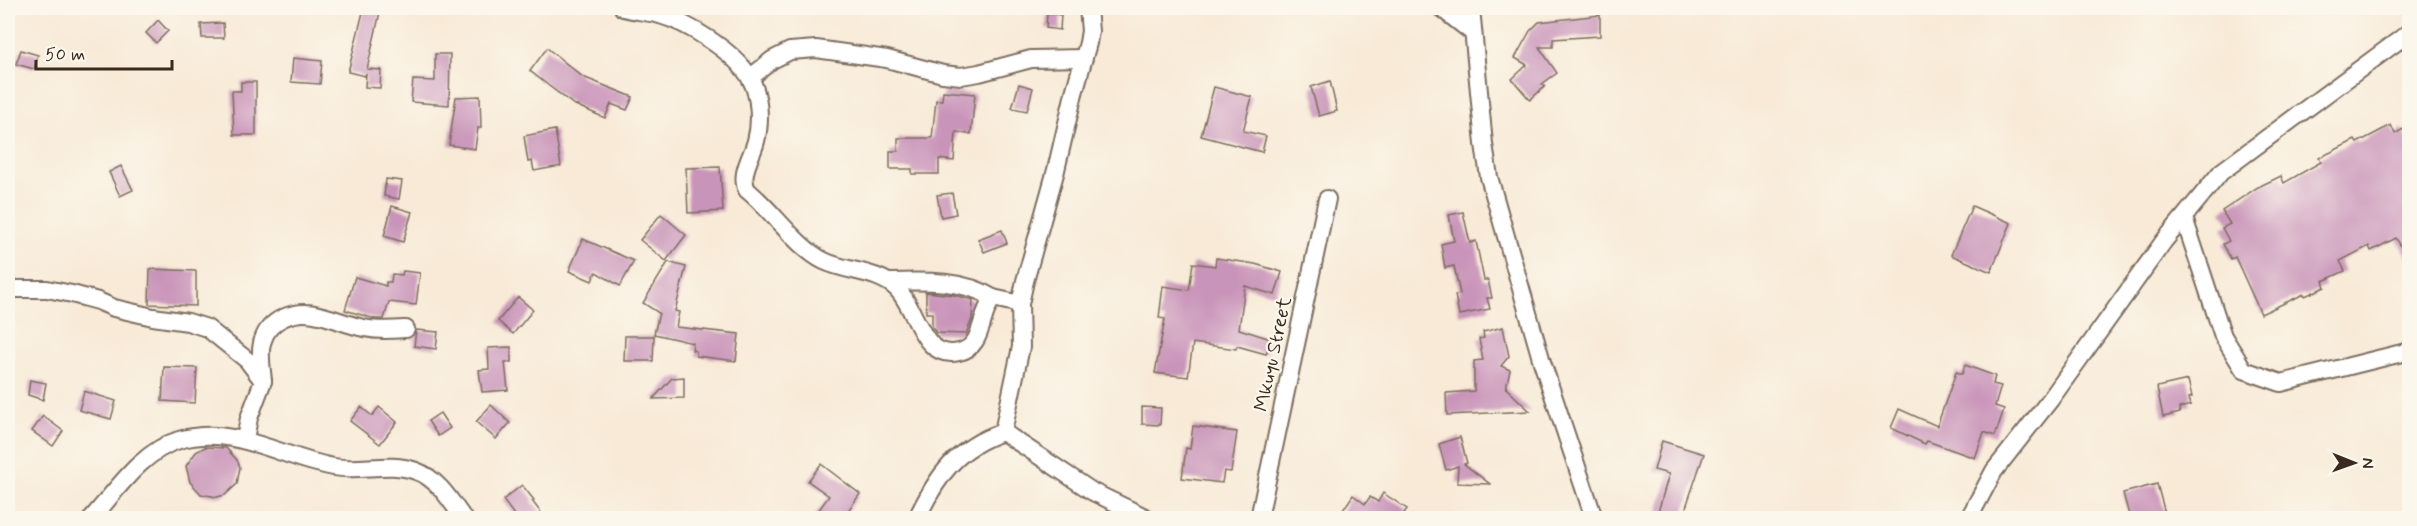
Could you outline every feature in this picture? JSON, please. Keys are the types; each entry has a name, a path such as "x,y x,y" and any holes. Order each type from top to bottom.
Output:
{"street":[{"path":"623,8 661,15 710,39 739,63 750,78 756,92 759,123 756,140 743,178 747,190 810,252 824,261 889,282 899,290 926,339 935,348 947,352 956,353 968,350 975,343 987,306 993,298"},
{"path":"1003,432 1022,347 1020,304 1031,254 1056,170 1084,58 1090,31 1088,8"},
{"path":"1441,8 1473,33"},
{"path":"1471,8 1484,144 1490,177 1542,362 1594,519"},
{"path":"1969,519 1994,471 2221,172 2409,32"},
{"path":"750,78 772,60 790,51 816,49 887,59 943,74 961,76 1031,59 1084,58"},
{"name":"Mkuyu Street","path":"1259,519 1327,199"},
{"path":"2184,218 2223,336 2244,370 2281,382 2409,351"},
{"path":"889,282 915,280 949,284 983,291 993,298 1020,304"},
{"path":"8,289 47,290 72,294 114,308 188,322 207,328 247,360 263,381"},
{"path":"245,439 249,418 263,381 260,361 262,342 270,328 279,320 297,313 317,314 362,328 382,331 406,329"},
{"path":"917,519 926,500 952,461 981,439 1003,432"},
{"path":"1003,432 1093,492 1147,519"},
{"path":"92,519 150,454 178,440 208,435 245,439 334,468 360,469 386,466 414,470 427,476 449,498 463,519"}],"building":[{"path":"364,8 381,8 367,69 381,70 380,88 365,87 366,73 365,76 348,72"},
{"path":"1047,13 1061,15 1060,30 1046,28"},
{"path":"1600,15 1600,36 1553,39 1553,47 1539,47 1557,73 1542,84 1545,86 1530,100 1512,79 1527,65 1515,58 1530,31 1539,22"},
{"path":"158,20 168,31 156,43 146,33"},
{"path":"223,23 224,38 202,38 201,24"},
{"path":"547,48 583,77 633,97 627,110 611,104 605,118 573,104 549,86 530,71"},
{"path":"21,50 38,55 34,69 16,64"},
{"path":"435,54 450,54 449,105 411,102 413,80 435,81"},
{"path":"293,58 322,61 320,84 291,82"},
{"path":"1330,81 1337,111 1319,116 1311,87"},
{"path":"241,82 256,82 256,135 234,135 232,91 241,91"},
{"path":"1019,84 1033,88 1027,111 1012,108"},
{"path":"1214,87 1252,97 1243,131 1266,136 1262,152 1201,136"},
{"path":"943,91 975,94 971,134 956,132 954,161 939,159 939,174 912,174 912,169 890,169 890,151 898,151 898,138 932,138 936,100 942,100"},
{"path":"480,96 481,128 478,128 475,149 449,145 456,97"},
{"path":"2391,125 2395,134 2403,129 2409,143 2409,260 2396,238 2371,251 2369,246 2340,261 2345,271 2323,281 2325,287 2261,314 2235,257 2231,259 2223,244 2229,241 2222,228 2230,224 2222,211 2258,187 2281,176 2284,183 2321,162 2319,158 2355,140 2357,143"},
{"path":"555,130 561,166 534,171 532,161 528,162 524,136"},
{"path":"121,166 133,190 120,196 109,172"},
{"path":"720,167 723,211 688,213 686,168"},
{"path":"386,179 402,181 399,199 384,196"},
{"path":"952,193 956,214 941,217 937,195"},
{"path":"392,206 412,212 403,242 384,236"},
{"path":"1972,206 2011,223 1991,272 1951,255"},
{"path":"1463,212 1470,243 1476,241 1484,280 1488,280 1492,298 1487,298 1490,309 1459,315 1455,295 1460,294 1454,266 1445,268 1441,244 1454,241 1449,215"},
{"path":"661,214 686,235 666,261 640,240"},
{"path":"1002,230 1007,243 984,252 978,239"},
{"path":"583,239 634,261 620,286 596,272 592,281 569,271"},
{"path":"1216,258 1255,264 1282,272 1275,295 1245,286 1239,329 1271,339 1266,354 1237,346 1236,349 1193,343 1188,377 1155,373 1165,319 1159,318 1163,286 1189,290 1193,263 1215,266"},
{"path":"668,262 686,267 675,311 679,312 676,327 739,334 736,361 696,356 696,351 692,350 693,343 654,334 659,313 643,303"},
{"path":"150,269 196,271 196,306 149,304"},
{"path":"403,271 420,273 416,305 389,302 384,319 375,319 345,310 355,277 386,286 386,282 391,282 392,274 402,275"},
{"path":"926,292 973,300 972,319 966,334 936,333 932,327 932,313 926,313"},
{"path":"518,297 533,310 513,334 498,321"},
{"path":"1503,327 1509,356 1501,366 1510,370 1506,388 1530,411 1447,415 1446,393 1474,391 1474,361 1483,360 1479,339 1484,338 1483,332"},
{"path":"416,330 438,332 436,349 414,346"},
{"path":"625,336 654,336 653,361 624,361"},
{"path":"511,347 511,362 505,362 508,390 482,392 479,370 489,369 488,348"},
{"path":"1965,365 1995,376 1993,384 2001,386 1995,406 2004,409 1995,436 1984,432 1975,458 1927,441 1925,444 1891,428 1899,409 1937,426 1956,372 1962,374"},
{"path":"164,367 197,368 195,403 162,401"},
{"path":"684,377 684,398 653,399 672,378"},
{"path":"30,380 46,383 43,400 28,395"},
{"path":"2188,380 2192,397 2189,398 2191,405 2179,408 2180,413 2163,417 2157,387"},
{"path":"84,391 116,401 111,419 79,410"},
{"path":"491,405 510,423 496,439 476,422"},
{"path":"361,407 372,416 379,407 397,422 380,444 350,421"},
{"path":"1142,407 1161,408 1160,425 1142,424"},
{"path":"440,413 450,428 438,436 428,421"},
{"path":"43,416 63,431 53,446 32,431"},
{"path":"1193,426 1237,432 1231,472 1224,471 1222,483 1182,478 1186,448 1190,449"},
{"path":"1460,437 1467,463 1464,464 1490,484 1457,483 1458,466 1446,470 1439,444"},
{"path":"1662,441 1704,454 1682,519 1656,519 1669,474 1654,470"},
{"path":"205,447 226,448 240,467 237,484 225,495 217,497 201,494 190,482 186,466 196,452"},
{"path":"821,464 860,494 842,519 812,519 829,496 808,481"},
{"path":"2157,484 2165,513 2143,519 2130,519 2123,493"},
{"path":"522,485 546,519 517,519 503,500"},
{"path":"1383,493 1407,509 1400,519 1337,519 1353,495 1365,504 1370,497 1378,502"}]}
